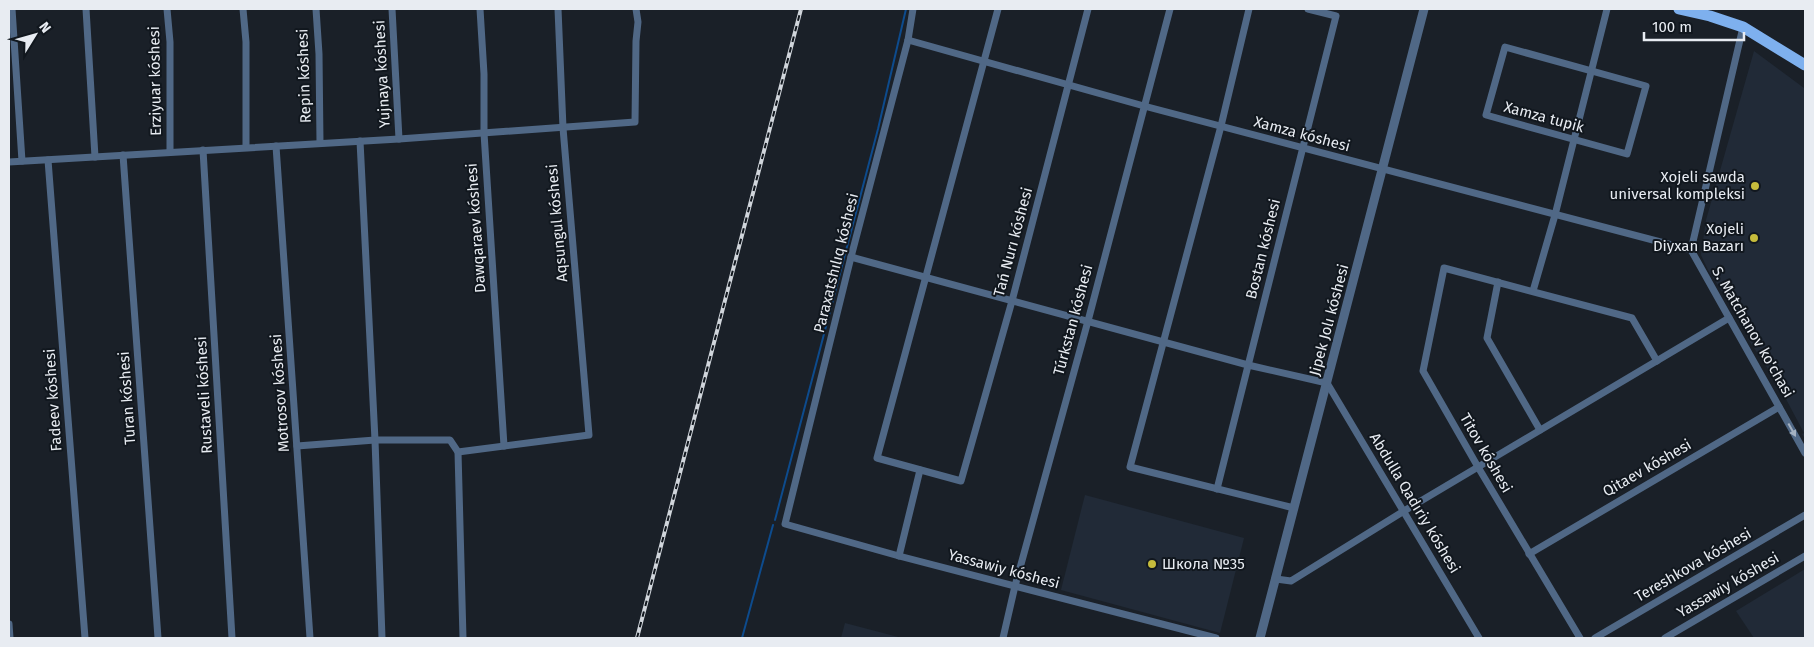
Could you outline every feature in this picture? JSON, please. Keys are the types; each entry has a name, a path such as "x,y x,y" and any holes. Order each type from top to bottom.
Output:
{"main road":[{"path":"1679,9 1710,16 1742,27 1805,65"}],"street":[{"path":"12,9 22,161"},
{"path":"86,9 95,157"},
{"name":"Erziyuar kóshesi","path":"167,9 170,42 170,152"},
{"path":"243,9 246,42 246,147"},
{"name":"Repin kóshesi","path":"316,9 319,54 320,143"},
{"name":"Yujnaya kóshesi","path":"392,9 399,138"},
{"name":"Dawqaraev kóshesi","path":"480,9 484,74 484,133 504,446"},
{"name":"Aqsungul kóshesi","path":"504,446 589,435 563,128 558,9"},
{"path":"9,162 635,122 638,22 636,9"},
{"name":"Paraxatshılıq kóshesi","path":"785,524 850,256 908,40 913,9"},
{"path":"900,556 920,470 877,458 998,9"},
{"name":"Tań Nurı kóshesi","path":"920,470 961,481 1012,301 1088,9"},
{"name":"Túrkstan kóshesi","path":"1003,638 1015,586 1088,321 1170,9"},
{"path":"1249,9 1221,126 1130,466 1294,508"},
{"name":"Bostan kóshesi","path":"1217,489 1336,16 1308,9"},
{"name":"Jipek Jolı kóshesi","path":"1260,638 1424,9"},
{"path":"1533,291 1555,215 1607,9"},
{"path":"1691,250 1742,27"},
{"name":"Xamza kóshesi","path":"908,40 1144,106 1691,250"},
{"name":"Xamza tupik","path":"1505,47 1591,70 1646,86 1627,154 1486,115 1505,47"},
{"path":"360,141 375,440 382,638"},
{"name":"Motrosov kóshesi","path":"276,146 310,638"},
{"name":"Rustaveli kóshesi","path":"204,150 232,638"},
{"name":"Turan kóshesi","path":"123,155 158,638"},
{"name":"Fadeev kóshesi","path":"48,160 85,638"},
{"name":"S. Matchanov ko'chasi","path":"1691,250 1805,453"},
{"path":"850,256 1248,365 1327,383"},
{"name":"Titov kóshesi","path":"1498,282 1444,268 1423,370 1478,467 1580,638"},
{"path":"1540,430 1487,338 1498,282 1632,318 1657,361"},
{"path":"1276,579 1291,581 1404,511 1729,318"},
{"name":"Abdulla Qadıriy kóshesi","path":"1327,383 1479,638"},
{"name":"Qitaev kóshesi","path":"1529,554 1779,407"},
{"path":"298,446 375,440 450,440 458,452 463,638"},
{"path":"458,452 504,446"},
{"name":"Tereshkova kóshesi","path":"1595,638 1805,515"},
{"name":"Yassawiy kóshesi","path":"785,524 900,556 1216,638"},
{"name":"Yassawiy kóshesi","path":"1664,638 1805,556"},
{"path":"9,624 10,638"}],"shaded area":[{"name":"Xojeli Diyxan Bazarı","path":"1754,51 1804,88 1805,85 1805,439 1802,434 1804,433 1778,384 1748,339 1751,336 1708,270 1701,255 1706,220"},
{"name":"Школа №35","path":"1085,495 1244,538 1220,633 1061,590"},
{"path":"1805,569 1805,638 1754,638 1736,611"},
{"path":"845,623 902,638 841,638"}],"waterway":[{"path":"775,520 878,129 906,9"},
{"path":"742,638 773,525"}],"railway":[{"path":"637,638 801,9"}],"place":[{"name":"Xojeli sawda universal kompleksi","path":"1755,186"},
{"name":"Xojeli Diyxan Bazarı","path":"1754,238"},
{"name":"Школа №35","path":"1152,564"}]}
